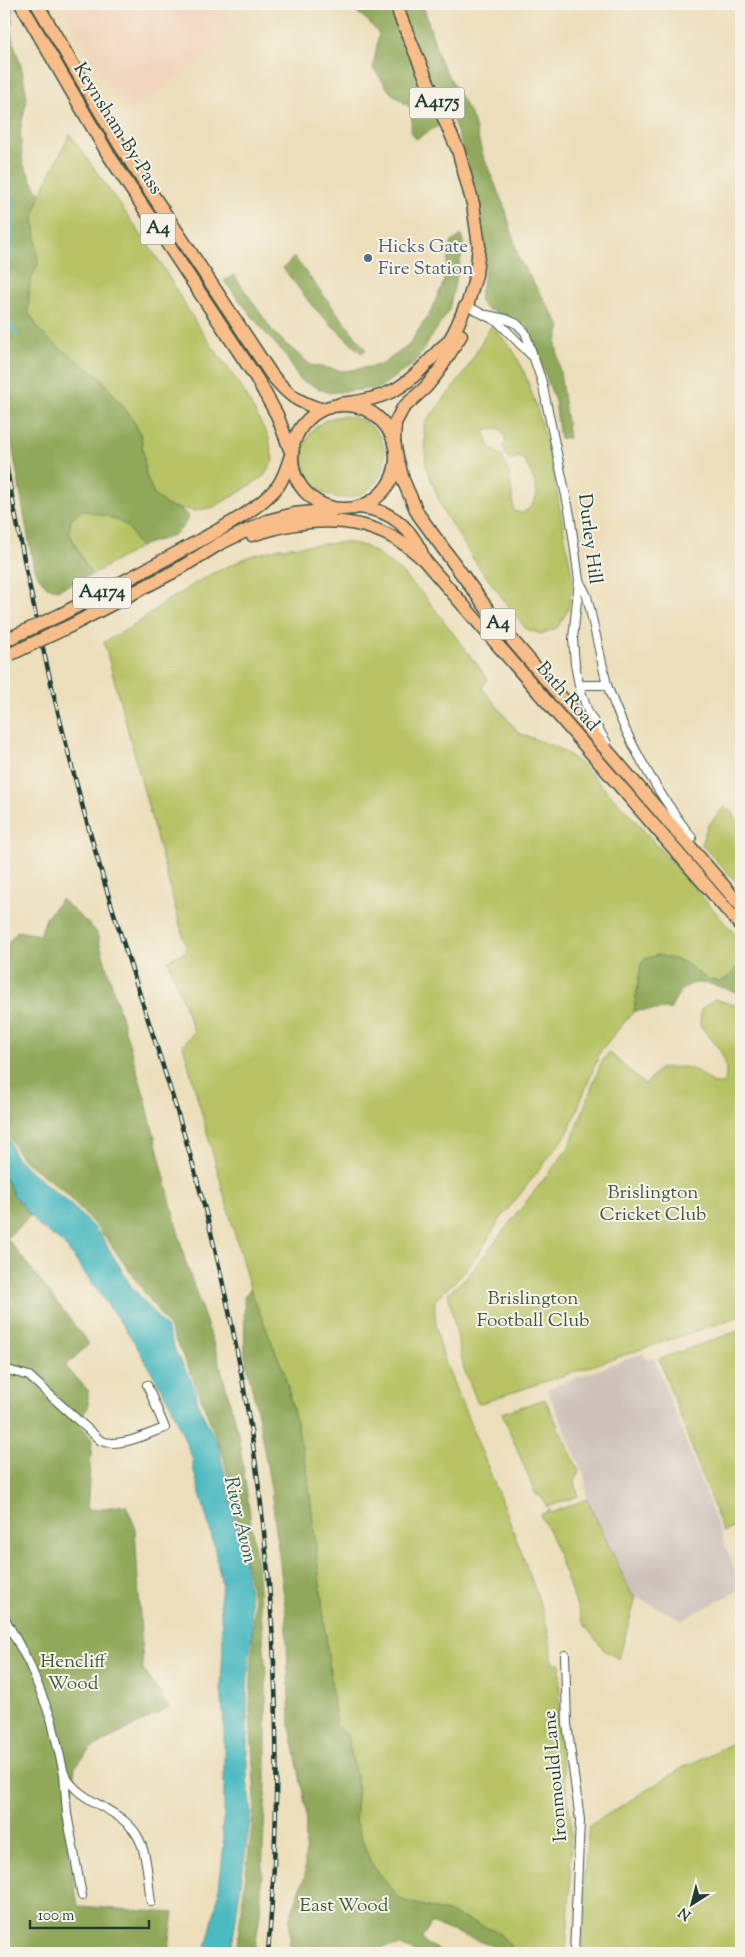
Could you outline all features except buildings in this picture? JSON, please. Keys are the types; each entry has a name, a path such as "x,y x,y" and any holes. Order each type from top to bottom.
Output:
{"main road":[{"name":"Keynsham By-Pass","path":"21,4 108,154 257,379 277,415 291,454"},
{"name":"Keynsham By-Pass","path":"37,4 121,147 271,374 290,395 301,403 320,410"},
{"name":"A4175","path":"340,404 382,396 400,388 416,376 448,342 467,306 474,284 479,246 473,204 458,150 400,16 397,4"},
{"name":"A4175","path":"395,448 395,423 398,416 403,408 438,372 451,353 467,322 471,310 467,306"},
{"path":"340,404 356,406 372,413 386,425 395,448 394,473 386,488 376,499 358,507 338,509 316,501 308,494 296,477 291,454 296,434 301,425 320,410 340,404"},
{"name":"Bath Road","path":"395,448 403,480 413,505 431,534 504,633 741,906"},
{"name":"A4174","path":"6,640 62,614 215,533 267,497 283,478 291,454"},
{"name":"Bath Road","path":"358,507 377,510 395,518 419,546 425,561 741,926"},
{"name":"A4174","path":"7,656 70,626 177,570 186,563 236,536 279,517 338,509"},
{"path":"186,563 258,533 318,521 354,523 371,527 397,538 425,561"}],"street":[{"name":"Durley Hill","path":"467,306 498,322 532,356"},
{"name":"Durley Hill","path":"487,315 506,319 521,328 530,341 532,356 542,382 570,515 579,580 573,639 579,685 588,712 630,776"},
{"path":"579,580 588,596 607,685 650,779 667,806 692,838"},
{"path":"579,685 607,685"},
{"path":"4,1369 28,1376 102,1441 108,1443 122,1442 165,1428 148,1385"},
{"path":"4,1617 29,1663 51,1718 64,1774 67,1814 82,1896"},
{"name":"Ironmould Lane","path":"565,1655 567,1724 580,1820 574,1953"},
{"path":"64,1774 69,1783 82,1795 121,1818 131,1827 140,1841 151,1902"}],"shaded area":[{"path":"61,4 222,4 239,32 127,115"},
{"path":"643,1353 646,1359 654,1358 741,1587 741,1589 682,1620 632,1595 587,1499 584,1475 547,1389"}],"green space":[{"path":"4,4 10,4 13,10 11,34 22,70 27,98 20,131 23,164 40,195 34,216 38,264 30,282 28,311 39,330 48,339 101,378 132,418 141,436 146,475 154,495 168,506 180,509 189,516 184,525 174,535 140,547 130,530 121,522 82,510 71,519 69,533 91,575 57,590 47,587 34,570 4,400"},
{"path":"347,4 423,4 439,59 473,119 482,153 506,211 519,259 561,327 556,343 569,438 560,438 555,401 527,325 485,308 479,300 486,263 476,187 452,118 416,139 411,132 412,109 390,92 373,68 379,34 368,21"},
{"path":"70,134 158,259 197,325 240,385 269,438 273,461 264,476 214,507 195,511 168,506 154,495 146,475 141,436 132,418 101,378 48,339 39,330 28,311 29,282 37,264 34,215 40,195"},
{"path":"461,235 464,244 449,310 414,364 379,388 329,393 300,380 284,353 267,335 224,281 234,275 272,330 311,365 344,371 381,365 408,346 431,311 443,284 451,243"},
{"path":"294,257 366,350 361,353 314,308 283,268"},
{"path":"491,326 511,347 523,369 536,405 551,460 573,581 568,610 557,628 541,634 526,629 478,566 444,513 426,467 424,424 463,375","holes":["498,428 502,430 506,443 503,447 506,456 512,461 516,457 524,459 536,488 535,501 522,513 514,511 509,473 501,455 490,447 484,432 487,429"]},
{"path":"344,416 360,419 373,428 382,441 385,457 382,473 373,486 360,495 344,498 328,495 315,486 306,473 303,457 306,441 315,428 328,419"},
{"path":"82,510 121,522 130,530 140,547 91,575 69,532 71,519"},
{"path":"346,542 364,546 377,553 402,573 424,595 488,679 482,688 519,733 558,748 579,762 632,817 741,941 741,955 738,966 732,974 720,982 707,979 684,962 658,955 645,959 641,964 634,1011 601,1050 568,1133 499,1221 481,1250 462,1275 435,1300 437,1330 444,1358 537,1594 549,1635 553,1664 560,1664 559,1740 571,1822 570,1891 566,1953 510,1953 510,1945 447,1912 401,1900 370,1862 355,1820 358,1785 347,1735 336,1725 307,1469 284,1372 250,1289 183,1045 194,1032 168,960 187,951 104,642 135,625 165,602 209,575 250,556 280,548"},
{"path":"723,808 730,809 741,826 741,887 701,844 707,827"},
{"path":"61,899 96,931 145,1098 185,1260 217,1354 238,1432 257,1564 266,1674 266,1785 260,1914 254,1953 236,1953 255,1801 250,1708 254,1603 224,1458 195,1382 169,1327 107,1239 66,1193 21,1158 4,1127 4,949 17,931 40,935 46,918"},
{"path":"658,955 684,962 707,979 720,982 730,976 741,961 741,993 709,984 691,984 677,996 671,1009 634,1011 641,964 645,959"},
{"path":"715,999 741,1007 741,1316 478,1404 464,1369 448,1293 469,1275 569,1147 601,1063 609,1052 645,1085 659,1069 676,1067 694,1070 713,1084 724,1084 726,1066 724,1059 721,1052 700,1025 701,1009"},
{"name":"Hencliff Wood","path":"4,1175 13,1194 30,1216 7,1238 89,1344 65,1366 88,1390 88,1408 78,1421 92,1440 87,1510 126,1505 135,1527 143,1669 169,1708 91,1748 75,1767 68,1847 78,1906 174,1913 168,1953 5,1953"},
{"name":"East Wood","path":"250,1289 284,1372 307,1469 336,1725 347,1735 358,1785 355,1820 370,1862 401,1900 447,1912 498,1932 510,1945 510,1953 504,1953 497,1948 431,1923 422,1938 426,1944 446,1953 417,1953 401,1946 384,1947 376,1953 290,1953 290,1918 305,1876 306,1809 290,1726 286,1614 271,1489 245,1356 244,1297"},
{"path":"741,1330 741,1525 723,1532 659,1359"},
{"path":"545,1399 579,1471 575,1481 578,1496 547,1507 542,1497 536,1495 502,1413"},
{"path":"587,1499 632,1595 636,1597 619,1659 605,1651 583,1623 550,1533 540,1515 550,1510 551,1513"},
{"path":"741,1739 741,1953 576,1953 589,1826 682,1768"}],"water":[{"path":"4,1133 9,1140 15,1157 66,1200 100,1234 131,1286 167,1329 176,1353 196,1389 197,1403 218,1444 243,1555 250,1598 252,1628 247,1686 247,1780 251,1813 231,1953 205,1953 218,1897 224,1845 222,1828 224,1814 224,1722 221,1690 223,1642 220,1602 222,1585 212,1537 193,1468 193,1460 171,1405 133,1340 64,1244 39,1226 13,1194 4,1175"}],"waterway":[{"path":"4,289 10,262 13,210 4,123 8,98 7,82 4,74 4,58 9,41"},
{"path":"4,304 6,317 17,336"}],"railway":[{"path":"4,451 34,610 72,767 101,871 201,1194 233,1329 249,1417 270,1595 275,1685 274,1864 268,1953"}],"place":[{"name":"Hicks Gate Fire Station","path":"368,258"}],"park label":[{"name":"Brislington Cricket Club","path":"653,1204"},
{"name":"Brislington Football Club","path":"533,1310"}],"water label":[{"name":"River Avon","path":"239,1520"}]}
